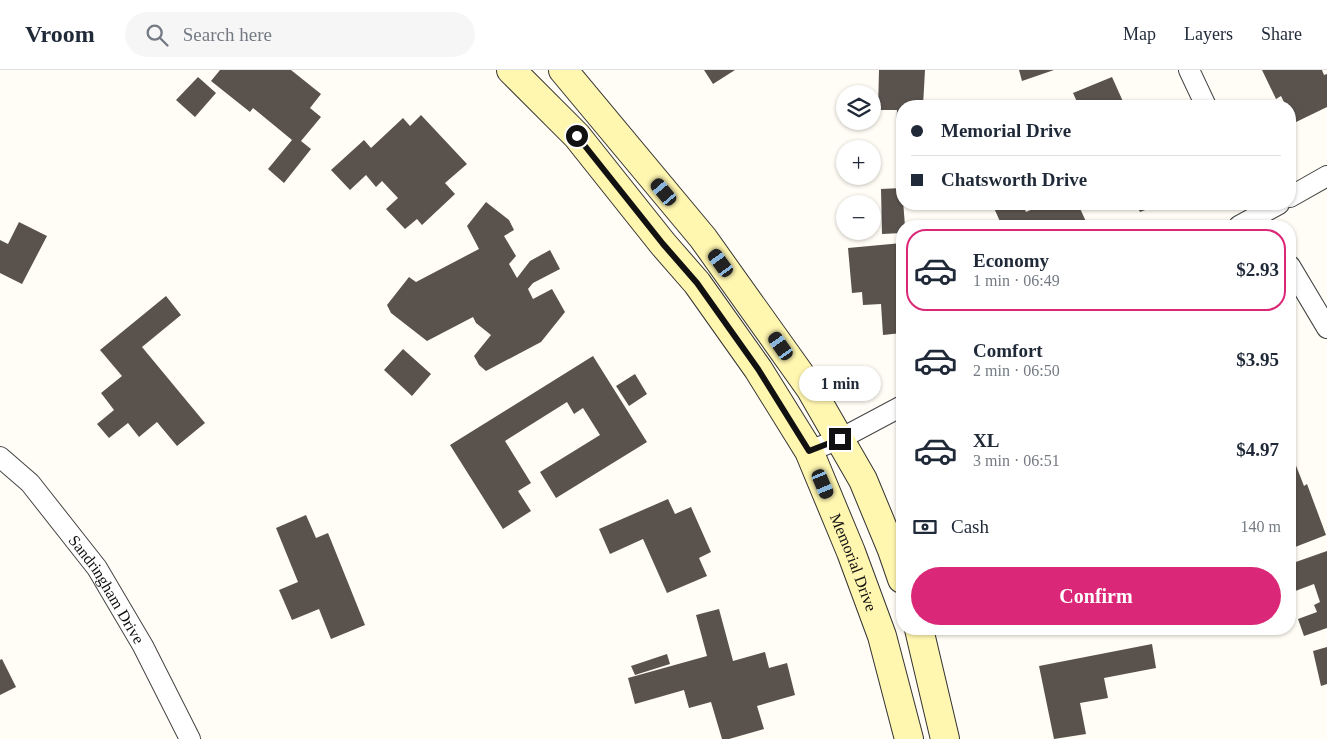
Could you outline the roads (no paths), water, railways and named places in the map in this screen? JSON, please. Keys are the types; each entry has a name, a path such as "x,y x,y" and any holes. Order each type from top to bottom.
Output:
{"main road":[{"name":"Memorial Drive","path":"510,70 577,136 663,244 697,283 758,369 809,451 851,552 882,636 909,735"},
{"path":"563,70 703,238 810,388 863,480 896,562"},
{"path":"909,735 944,731 920,635"}],"street":[{"path":"1189,70 1203,100"},
{"path":"1296,194 1327,176"},
{"path":"1296,276 1327,328"},
{"path":"809,451 840,439 896,409"},
{"name":"Sandringham Drive","path":"0,457 30,483 97,568 143,646 190,739"}]}
